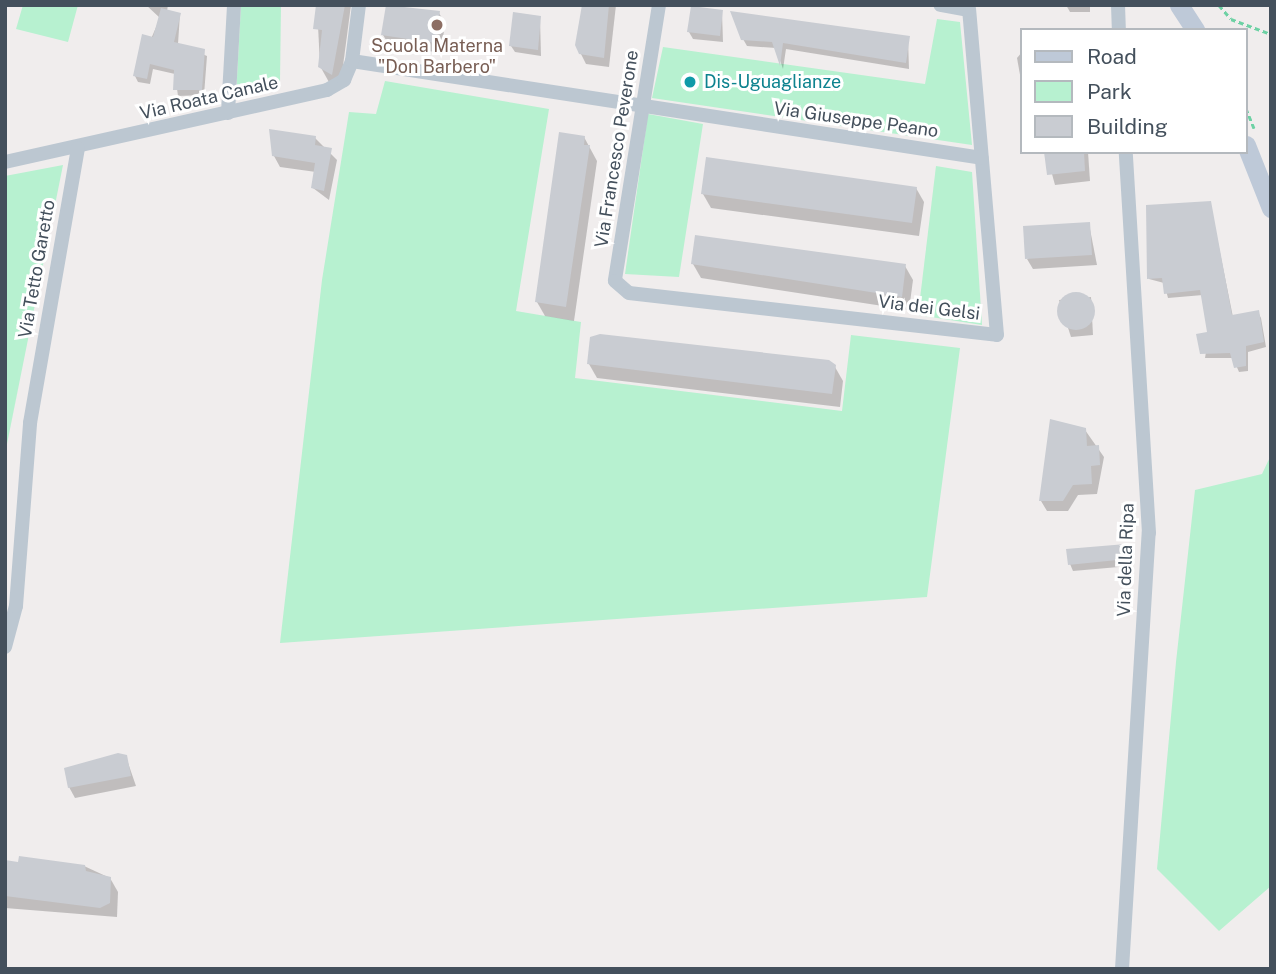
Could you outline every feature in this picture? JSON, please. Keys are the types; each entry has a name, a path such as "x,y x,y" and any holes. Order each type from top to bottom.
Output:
{"main road":[{"path":"1179,5 1194,28"},
{"path":"1248,150 1271,208"}],"street":[{"path":"228,113 234,5"},
{"path":"352,61 359,5"},
{"name":"Via Francesco Peverone","path":"629,293 615,281 659,5"},
{"name":"Via dei Gelsi","path":"629,293 997,335 968,9 940,5"},
{"path":"1118,5 1119,28"},
{"name":"Via Roata Canale","path":"5,162 78,148 327,90 344,80 352,61"},
{"name":"Via Giuseppe Peano","path":"352,61 643,109 982,158"},
{"name":"Via Tetto Garetto","path":"5,647 16,606 30,423 78,148"},
{"name":"Via della Ripa","path":"1122,969 1149,534 1126,154"}],"path":[{"path":"1219,5 1231,19 1271,34"}],"green space":[{"path":"23,5 78,5 68,42 16,29"},
{"path":"241,5 281,5 280,82 236,96"},
{"path":"937,19 960,22 972,145 652,98 663,47 925,84"},
{"path":"385,81 549,109 516,311 581,322 575,378 842,411 851,335 960,348 927,597 280,643 322,280 349,112 376,114"},
{"path":"648,114 703,124 679,277 625,274"},
{"path":"63,165 5,454 5,176"},
{"path":"936,166 972,172 982,325 918,315"},
{"path":"1271,455 1271,886 1219,931 1157,869 1176,662 1195,490 1262,474"}],"building":[{"path":"316,5 345,5 332,75 318,67 322,30 313,29"},
{"path":"386,5 440,11 435,43 381,35"},
{"path":"582,5 609,5 604,58 579,54 575,45"},
{"path":"691,6 723,10 720,36 687,32"},
{"path":"161,8 181,13 174,42 205,49 202,90 173,90 174,70 150,64 147,79 133,76 142,34 153,37"},
{"path":"730,11 910,36 906,63 783,43 780,66 772,42 741,40"},
{"path":"513,12 541,16 538,50 509,46"},
{"path":"269,129 316,136 315,145 332,148 324,191 311,188 315,163 272,156"},
{"path":"559,132 585,136 584,145 590,145 566,307 535,302"},
{"path":"1044,154 1084,154 1085,171 1047,175"},
{"path":"706,157 917,187 912,223 701,194"},
{"path":"1211,201 1232,315 1259,310 1264,342 1246,346 1246,366 1234,368 1230,353 1200,354 1196,334 1207,332 1200,290 1164,294 1162,278 1147,279 1146,205"},
{"path":"1090,222 1092,255 1025,259 1023,226"},
{"path":"695,235 906,264 902,297 691,264"},
{"path":"1076,292 1089,298 1095,311 1089,324 1076,330 1063,324 1057,311 1063,298"},
{"path":"600,334 829,360 836,365 832,394 587,364 590,337"},
{"path":"1050,419 1086,428 1087,446 1099,445 1100,465 1091,466 1092,484 1073,485 1063,501 1039,501"},
{"path":"1126,544 1127,559 1068,565 1066,549"},
{"path":"118,753 127,755 131,776 68,788 64,768"},
{"path":"19,856 85,865 86,871 111,877 110,903 100,908 5,896 5,860 18,862"}],"place":[{"name":"Scuola Materna \"Don Barbero\"","path":"437,25"},
{"name":"Dis-Uguaglianze","path":"690,82"}]}
